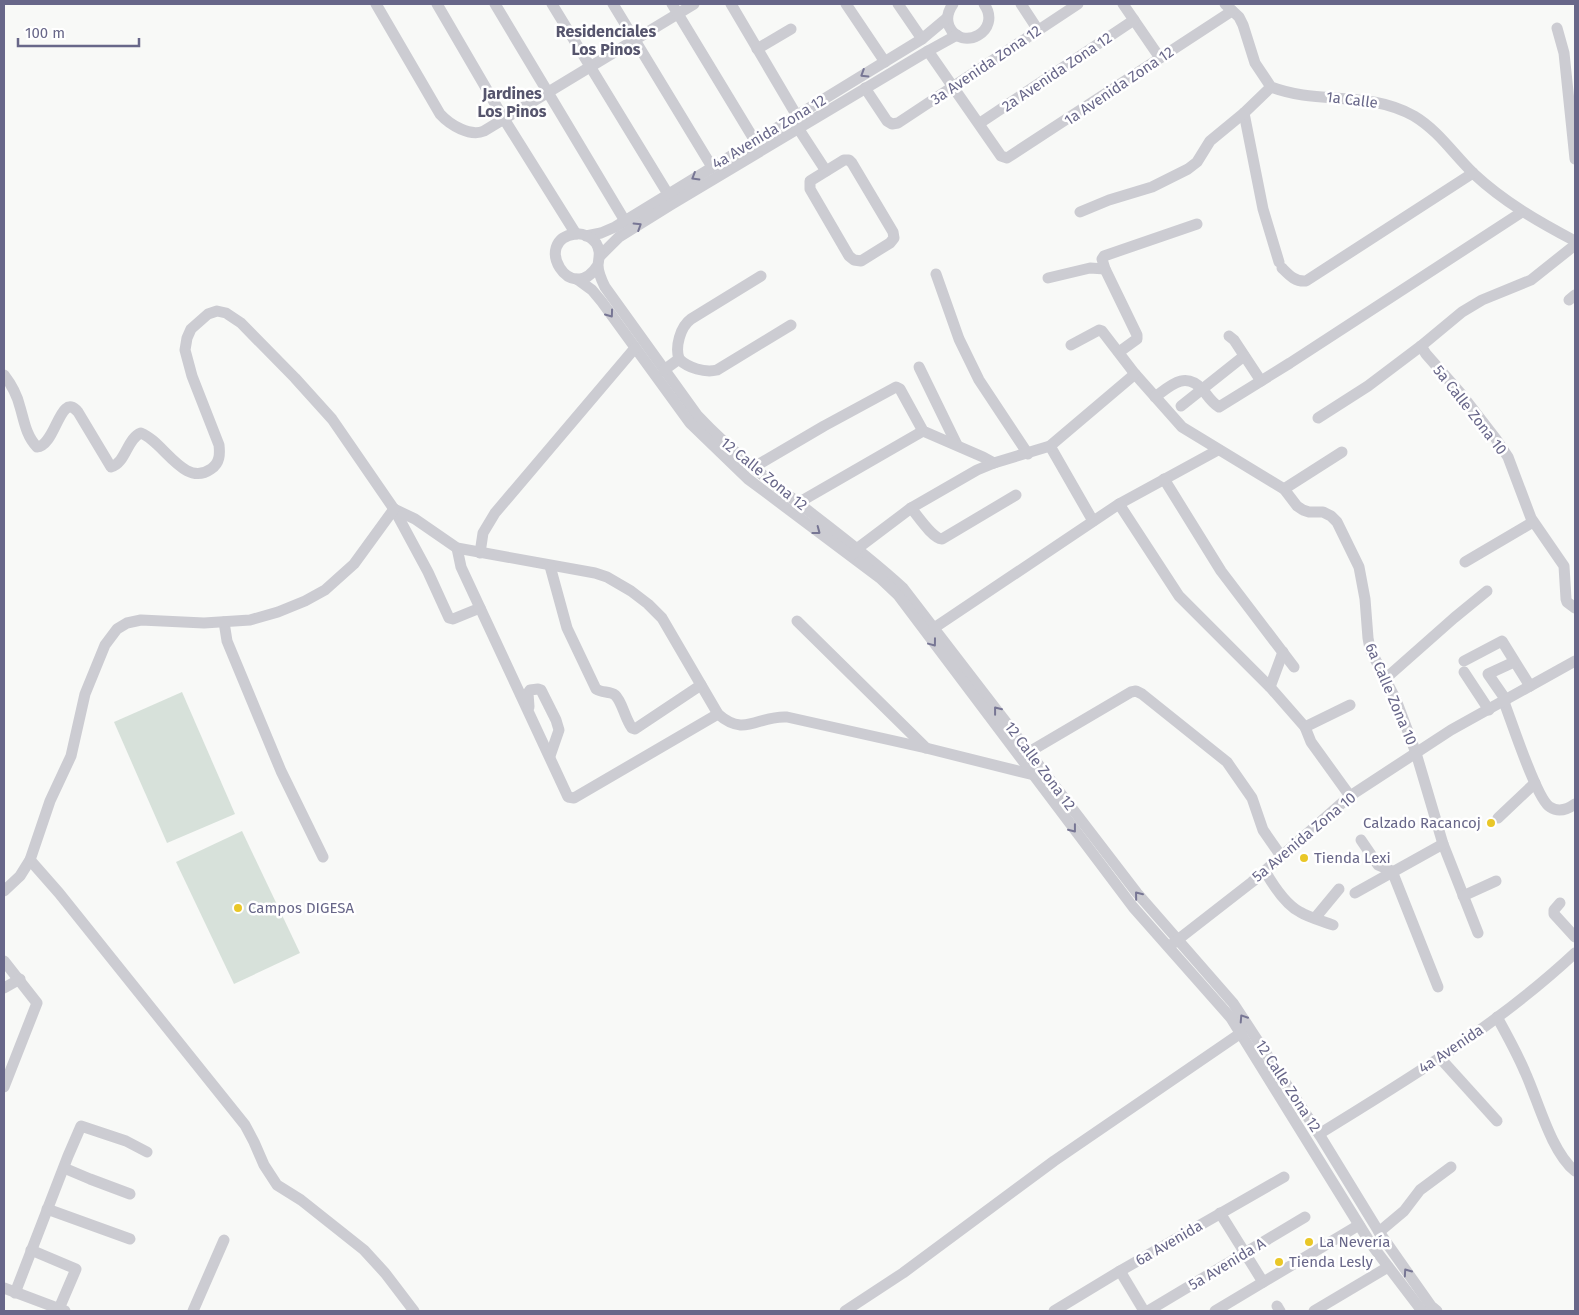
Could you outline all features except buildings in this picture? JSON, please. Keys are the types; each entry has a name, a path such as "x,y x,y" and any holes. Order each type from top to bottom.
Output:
{"street":[{"path":"376,4 440,114 450,123 475,133 484,130 635,40 675,9 694,4"},
{"path":"436,4 504,118 581,235 596,244 599,260 590,275 577,278 570,277 560,269 556,250 564,239 581,235"},
{"path":"494,4 625,221"},
{"path":"552,4 668,194"},
{"path":"613,4 712,167"},
{"path":"730,4 797,116"},
{"path":"846,4 885,62"},
{"path":"898,4 922,39"},
{"path":"1021,4 1038,30"},
{"name":"3a Avenida Zona 12","path":"865,88 887,121 892,124 898,123 1078,4"},
{"path":"1123,4 1160,58"},
{"path":"949,9 949,25 957,35 970,38 982,33 989,22 988,5"},
{"path":"1080,212 1152,187 1182,173 1197,162 1210,140 1244,113 1271,87 1255,63 1239,17 1229,7"},
{"name":"1a Avenida Zona 12","path":"980,124 1001,156 1005,158 1013,156 1160,58 1229,7"},
{"path":"675,9 755,141"},
{"name":"4a Avenida Zona 12","path":"581,235 601,234 625,221 885,62 922,39 949,9"},
{"name":"2a Avenida Zona 12","path":"980,124 1134,20"},
{"path":"1557,28 1564,52 1573,102 1575,159"},
{"path":"758,49 791,29"},
{"name":"4a Avenida Zona 12","path":"599,260 619,237 798,128 957,35"},
{"path":"928,51 980,124"},
{"name":"1a Calle","path":"1271,87 1302,94 1368,100 1393,106 1416,117 1441,137 1473,173 1522,212 1575,240"},
{"path":"1244,113 1263,210 1280,265 1293,279 1306,281 1473,173"},
{"path":"798,128 826,171"},
{"path":"844,160 852,163 893,232 894,238 890,243 861,261 854,260 849,256 810,189 810,181 826,171 844,160"},
{"path":"1155,397 1180,380 1192,382 1203,390 1212,402 1219,406 1261,381 1522,212"},
{"path":"1119,352 1134,343 1137,335 1104,269 1102,259 1104,256 1197,224"},
{"path":"1318,418 1368,386 1462,312 1482,300 1531,280 1575,245"},
{"name":"12 Calle Zona 12","path":"599,260 599,273 605,287 697,415 712,431 854,552 898,595 1133,907 1233,1003 1359,1225 1417,1310"},
{"path":"1048,278 1090,268 1104,269"},
{"path":"936,274 959,339 979,380 1028,454"},
{"path":"761,276 686,323 681,333 679,359 686,364 704,370 717,370 790,325"},
{"name":"12 Calle Zona 12","path":"577,278 597,296 690,423 748,478 903,588 1043,769 1137,893 1173,944 1319,1134 1379,1232 1431,1306 1437,1311"},
{"path":"4,375 15,393 27,429 33,443 37,446 41,446 49,440 62,412 70,406 78,412 111,467 117,464 135,436 141,433 152,440 186,471 197,474 205,473 215,466 220,453 219,445 192,376 185,350 191,329 200,320 208,314 217,311 226,313 240,323 275,357 332,419 394,509 428,572 449,618 453,619 480,608"},
{"name":"6a Calle Zona 10","path":"1071,345 1100,330 1135,374 1182,427 1284,489 1297,506 1303,510 1323,512 1332,516 1337,522 1358,567 1365,599 1368,638 1374,660 1396,700 1416,753 1442,844 1478,934"},
{"path":"1229,336 1234,340 1261,381"},
{"name":"5a Calle Zona 10","path":"1421,346 1462,395 1508,457 1533,522 1564,566 1567,602 1575,608"},
{"path":"480,553 484,533 494,513 636,348"},
{"path":"1181,406 1244,356"},
{"path":"664,370 679,359"},
{"path":"920,367 957,445"},
{"path":"854,552 911,508 977,470 1050,446 1135,374"},
{"path":"754,467 896,387 900,389 923,431 994,463"},
{"path":"798,503 923,431"},
{"path":"1050,446 1093,521"},
{"path":"934,628 1119,504 1218,450"},
{"path":"1284,489 1342,452"},
{"path":"1164,479 1221,571 1294,667"},
{"path":"911,508 933,534 942,539 1016,495"},
{"path":"1119,504 1179,596 1270,687 1305,727 1311,742 1350,796"},
{"path":"394,509 415,519 457,548 595,573 607,577 640,597 662,618 718,714 727,721 747,726 771,718 787,717 926,748 1033,776 1043,769"},
{"path":"4,891 20,876 30,860 50,801 71,756 86,694 105,645 113,633 127,623 141,620 224,622 250,620 270,615 305,601 324,590 354,564 394,509"},
{"path":"1464,562 1533,522"},
{"path":"457,548 461,567 568,797 574,798 718,714"},
{"path":"550,566 567,628 596,689 601,692 612,693 617,697 632,728 636,729 701,685"},
{"path":"1385,679 1487,591"},
{"path":"797,621 926,748"},
{"path":"224,622 227,640 281,771 323,857"},
{"path":"1489,710 1464,666 1502,641 1530,686"},
{"path":"1270,687 1283,652"},
{"name":"5a Avenida Zona 10","path":"1173,944 1265,871 1350,796 1451,730 1575,661"},
{"path":"1514,662 1488,674 1505,701 1544,801 1552,809 1566,809 1575,804"},
{"path":"529,711 528,693 532,689 538,689 544,694 559,730 550,756"},
{"path":"1029,752 1131,692 1136,691 1227,762 1252,798 1263,830 1281,856"},
{"path":"1305,727 1350,705"},
{"path":"1498,818 1536,783"},
{"path":"1361,840 1378,865 1392,871 1438,987"},
{"path":"1355,893 1442,844"},
{"path":"30,860 59,893 245,1125 264,1166 277,1185 301,1200 364,1250 385,1273 414,1311"},
{"path":"1265,871 1271,882 1293,907 1333,925"},
{"path":"1463,896 1496,881"},
{"path":"1315,918 1339,889"},
{"path":"1560,903 1554,910 1554,914 1575,937"},
{"name":"4a Avenida","path":"1319,1134 1440,1058 1547,979 1575,953"},
{"path":"4,961 37,1003 4,1087"},
{"path":"4,988 20,979"},
{"path":"1497,1017 1525,1072 1553,1139 1563,1158 1575,1171"},
{"path":"846,1311 903,1273 1054,1161 1241,1033"},
{"path":"1440,1058 1496,1121"},
{"path":"16,1293 31,1250 81,1126 126,1141 147,1152"},
{"path":"64,1168 130,1194"},
{"path":"1379,1232 1404,1211 1420,1190 1451,1168"},
{"name":"6a Avenida","path":"1054,1311 1284,1177"},
{"path":"48,1209 130,1239"},
{"path":"1220,1213 1263,1282"},
{"name":"5a Avenida A","path":"1148,1311 1305,1217"},
{"path":"1215,1311 1359,1225"},
{"path":"193,1311 224,1240"},
{"path":"4,1288 60,1310 76,1269 31,1250"},
{"path":"1314,1311 1388,1267"},
{"path":"1120,1271 1144,1311"}],"shaded area":[{"path":"182,692 235,814 167,843 114,722"},
{"name":"Campos DIGESA","path":"242,831 300,953 234,984 176,862"}],"place":[{"name":"Calzado Racancoj","path":"1491,823"},
{"name":"Tienda Lexi","path":"1304,858"},
{"name":"Campos DIGESA","path":"238,908"},
{"name":"La Nevería","path":"1309,1242"},
{"name":"Tienda Lesly","path":"1279,1262"}],"district":[{"name":"Residenciales Los Pinos","path":"606,40"},
{"name":"Jardines Los Pinos","path":"512,102"}]}
